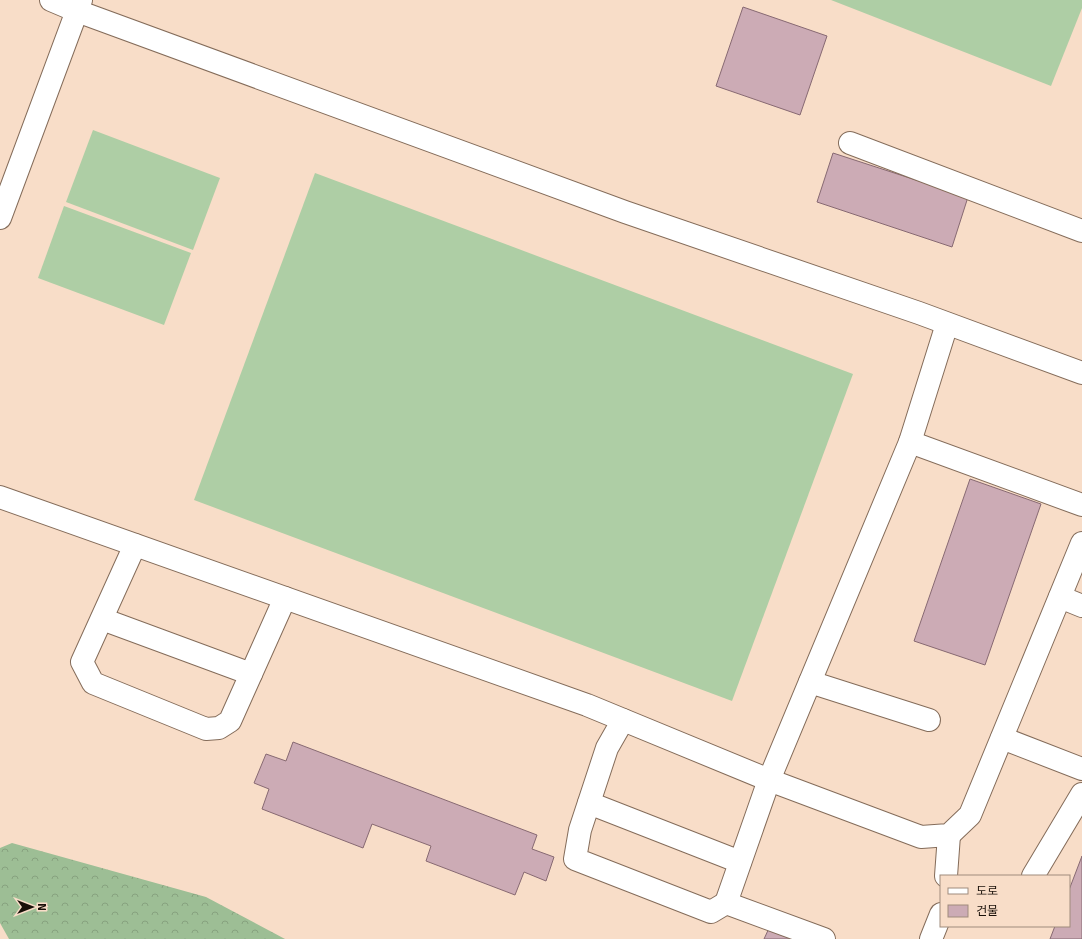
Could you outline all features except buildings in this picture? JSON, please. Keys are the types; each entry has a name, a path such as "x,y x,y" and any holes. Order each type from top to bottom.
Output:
{"lane":[{"path":"51,0 79,6 625,212 947,324 1082,373"},
{"path":"0,218 79,6"},
{"path":"850,143 1082,231"},
{"path":"623,720 607,748 580,830 575,859 711,912 726,903 769,780 910,442 947,324"},
{"path":"910,442 1082,505"},
{"path":"0,497 587,704 769,780 921,837 949,835 970,815 1082,543"},
{"path":"135,545 82,662 93,683 206,729 219,728 230,721 285,598"},
{"path":"1060,598 1082,606"},
{"path":"102,619 251,674"},
{"path":"810,682 929,720"},
{"path":"1002,738 1082,768"},
{"path":"1033,875 1082,794"},
{"path":"589,803 740,862"},
{"path":"946,875 949,835"},
{"path":"726,903 824,939"},
{"path":"932,939 940,917"}],"green space":[{"path":"831,0 1082,0 1082,8 1051,86"},
{"path":"93,130 220,178 193,250 66,202"},
{"path":"315,173 853,374 732,701 194,500"},
{"path":"64,206 191,253 164,325 38,278"},
{"path":"12,843 206,897 285,939 9,939 0,923 0,848"}]}
